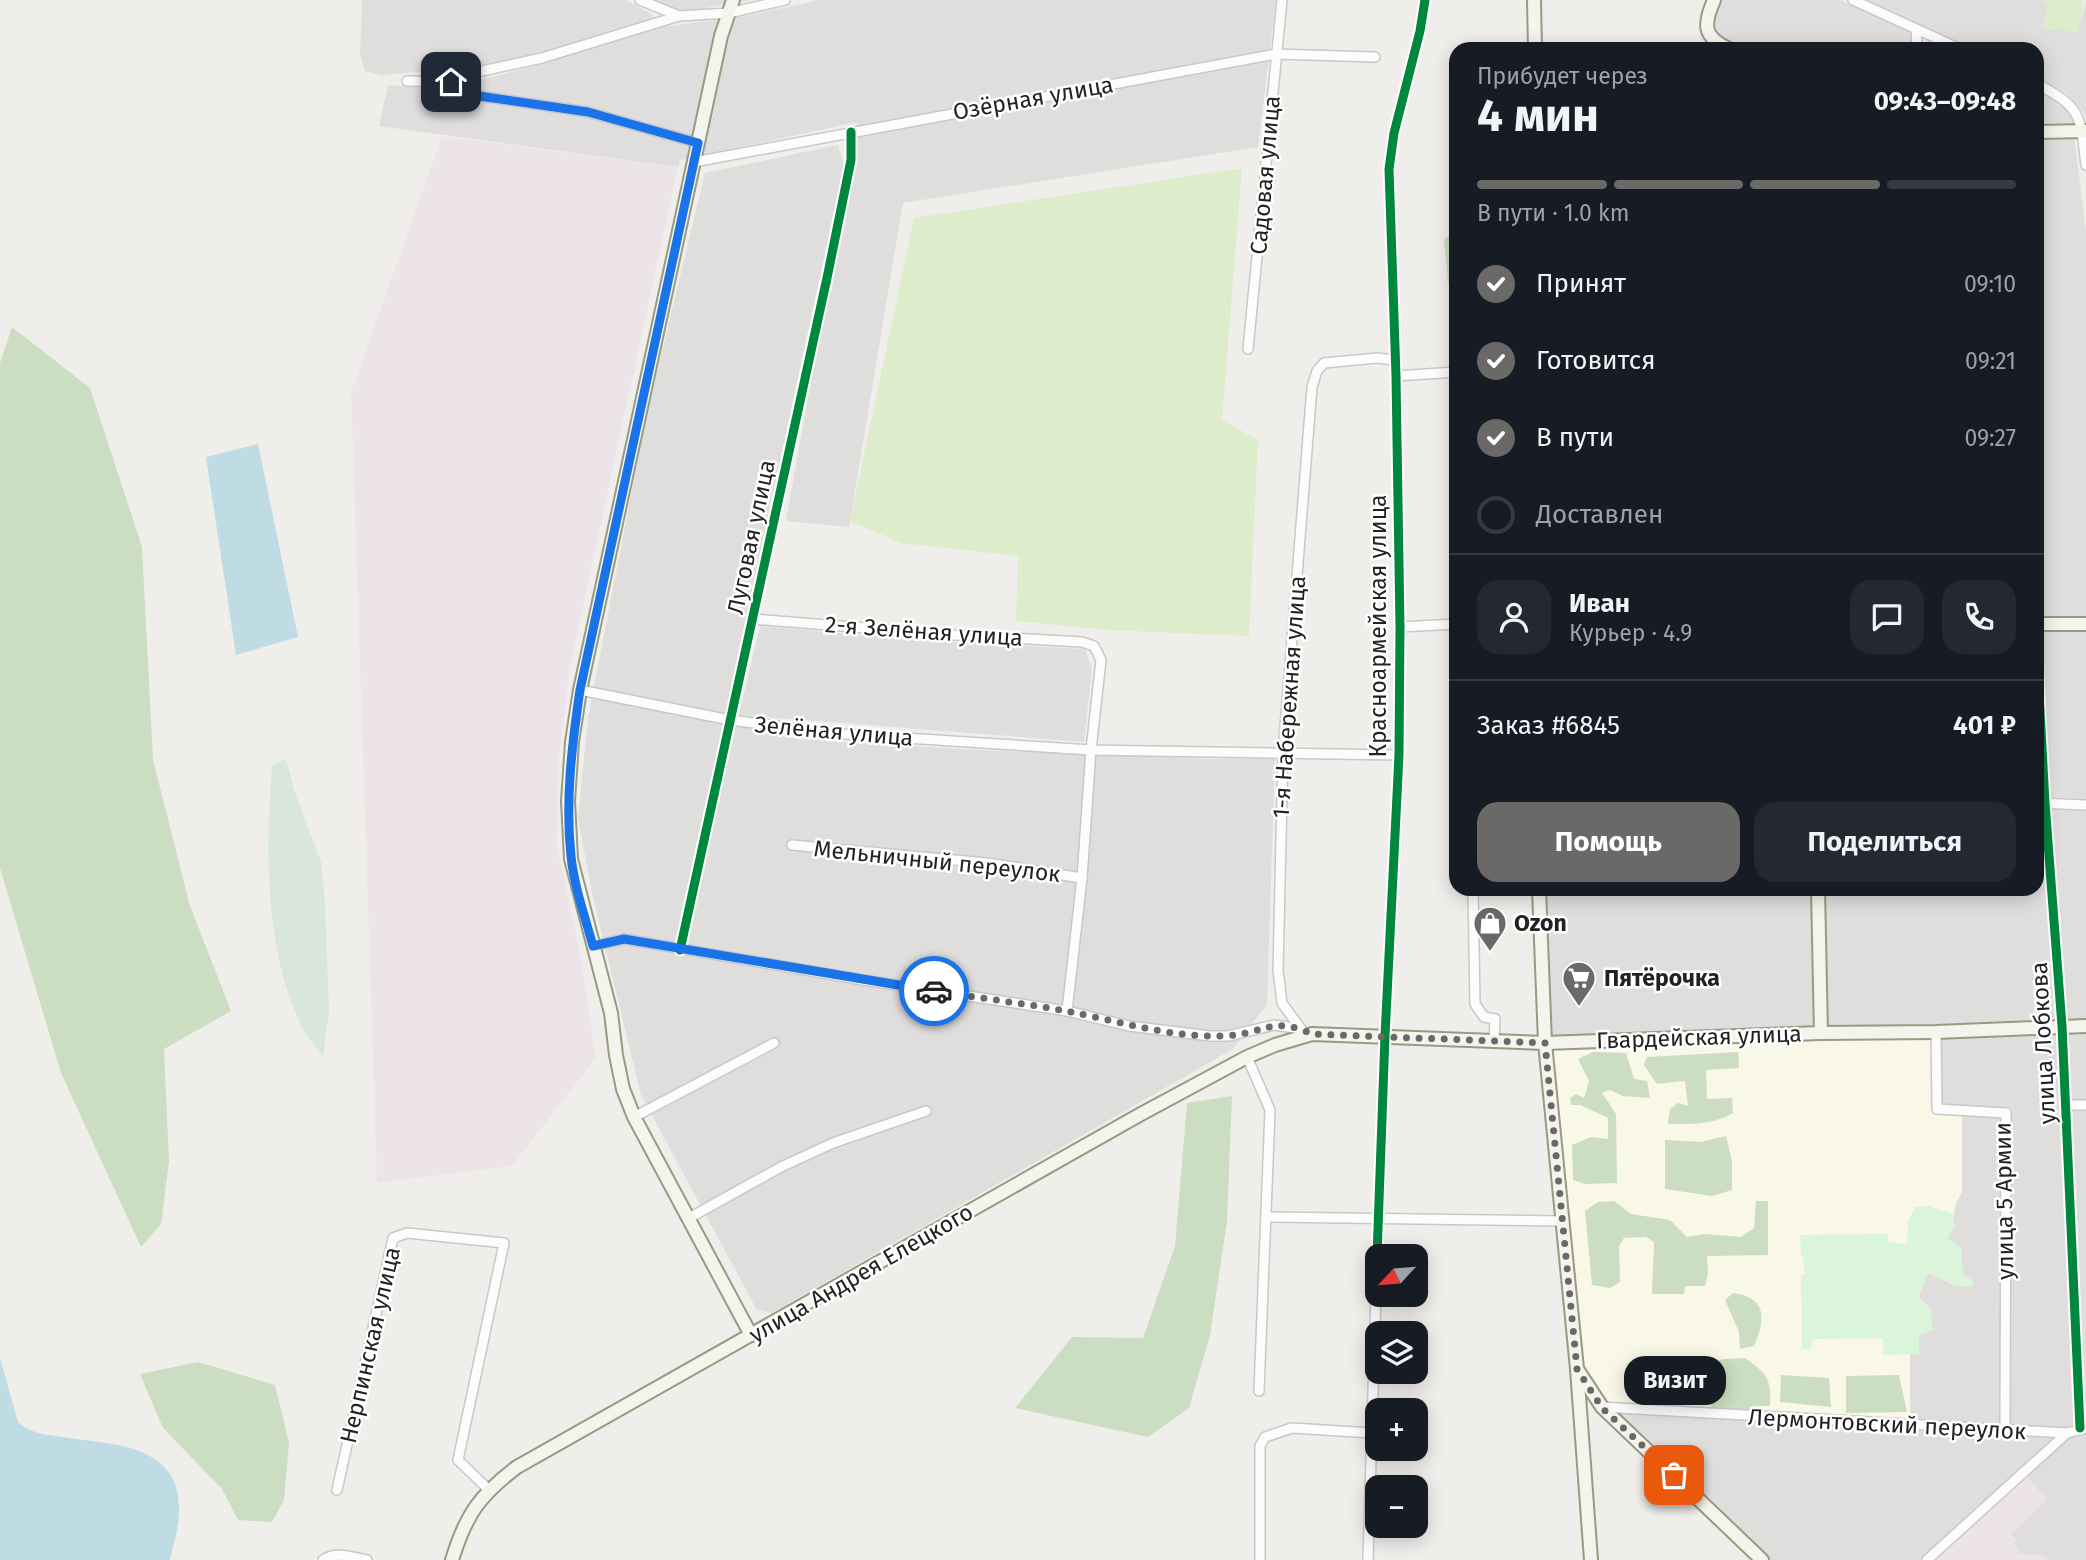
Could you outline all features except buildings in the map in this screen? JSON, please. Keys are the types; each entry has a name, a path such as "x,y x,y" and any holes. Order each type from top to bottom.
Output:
{"main road":[{"path":"733,0 721,36 580,690 572,742 568,801 570,847 580,900 611,1013 623,1089 634,1117 751,1335"},
{"path":"1534,0 1535,42"},
{"path":"1714,0 1706,23 1708,35 1716,42"},
{"path":"2044,132 2084,131"},
{"path":"2044,624 2086,624"},
{"path":"1539,896 1545,1043 1577,1369 1591,1560"},
{"path":"1818,896 1821,1032"},
{"name":"Гвардейская улица","path":"1306,1031 1545,1043 1821,1032 1936,1032 2086,1026"},
{"name":"улица Андрея Елецкого","path":"452,1560 461,1530 488,1489 517,1466 1140,1114 1247,1057 1306,1031"},
{"path":"1577,1369 1602,1408 1762,1560"}],"street":[{"path":"640,0 679,16"},
{"path":"407,81 451,82 473,73 542,58 679,16 729,13 785,0"},
{"name":"Садовая улица","path":"1248,349 1282,0"},
{"name":"Красноармейская улица","path":"1378,1244 1399,755 1396,376 1389,169 1394,133 1420,31 1424,0"},
{"path":"1853,0 1945,42"},
{"path":"1916,29 1917,42"},
{"name":"Озёрная улица","path":"694,162 1276,54 1375,57"},
{"path":"451,82 479,96 588,112 698,143"},
{"path":"2044,88 2062,98 2078,113 2084,131 2086,165"},
{"name":"Луговая улица","path":"680,950 843,199 851,160 851,132"},
{"name":"1-я Набережная улица","path":"1306,1031 1282,1003 1278,970 1283,752 1312,387 1317,371 1324,363 1377,358 1395,360"},
{"path":"1396,376 1449,372"},
{"name":"2-я Зелёная улица","path":"753,618 955,635 1082,642 1094,646 1101,660 1091,750"},
{"path":"1400,627 1449,624"},
{"name":"Зелёная улица","path":"580,690 730,720 844,734 1091,750 1399,755"},
{"path":"1066,1011 1082,878 1091,750"},
{"path":"2044,803 2086,805"},
{"name":"улица Лобкова","path":"2044,835 2062,1026 2083,1428"},
{"name":"Мельничный переулок","path":"792,845 987,863 1082,878"},
{"path":"1474,896 1475,1003 1484,1017 1494,1019 1494,1041"},
{"path":"593,946 624,939 1066,1011 1129,1026 1209,1036 1227,1036 1274,1025 1306,1031"},
{"name":"улица 5 Армии","path":"1936,1032 1937,1109 2006,1113 2005,1430"},
{"path":"634,1117 774,1043"},
{"path":"1247,1057 1270,1110 1259,1391"},
{"name":"улица Лобкова","path":"2066,1105 2086,1105"},
{"path":"689,1218 812,1152 926,1111"},
{"path":"1266,1217 1562,1221"},
{"name":"Нерпинская улица","path":"337,1490 393,1238 407,1233 504,1243 458,1460 488,1489"},
{"name":"Красноармейская улица","path":"1373,1398 1376,1307"},
{"name":"Лермонтовский переулок","path":"1602,1408 2067,1433 2083,1428"},
{"path":"1260,1560 1260,1446 1265,1437 1292,1428 1365,1433"},
{"path":"1927,1560 2067,1433"},
{"name":"Красноармейская улица","path":"1367,1560 1371,1461"},
{"path":"323,1560 329,1556 341,1555 367,1560"}],"shaded area":[{"path":"362,0 626,0 652,14 651,19 619,31 526,57 481,66 383,75 365,71 360,53"},
{"path":"652,0 751,0 683,12"},
{"path":"820,0 1276,0 1258,147 903,203 849,527 786,521 857,122 680,160 678,167 379,126 388,85 436,89 465,84 538,65 647,29 740,17"},
{"path":"1720,0 1840,0 1911,33 1911,42 1732,42 1722,37 1715,26 1714,13"},
{"path":"1864,0 2040,0 2048,3 2058,28 2077,33 2086,0 2086,118 2066,93 2044,82 2044,42 1957,42"},
{"path":"2044,94 2059,102 2073,116 2075,126 2044,127"},
{"path":"442,136 678,167 570,667 558,765 557,846 580,952 596,1058 512,1166 377,1183 351,392"},
{"path":"2074,137 2086,231 2086,617 2044,618 2044,138"},
{"path":"838,145 844,165 724,719 796,739 979,750 1275,759 1267,1004 1233,1049 772,1313 757,1310 641,1095 592,893 578,818 588,718 646,418 705,173"},
{"path":"760,626 931,641 1085,649 1092,668 1084,742 739,715"},
{"path":"2044,630 2086,630 2086,799 2050,797"},
{"path":"286,759 295,793 321,862 329,1011 323,1056 303,1030 289,995 274,930 269,864 272,765"},
{"path":"2051,809 2086,811 2086,1021 2067,1021"},
{"path":"2044,860 2057,1021 1936,1027 1827,1027 1824,896 2044,896"},
{"path":"1544,896 1811,896 1815,1027 1550,1037"},
{"path":"2086,1026 2086,1560 2048,1560 2042,1556 2015,1554 1927,1560 1762,1560 1603,1407 1910,1425 1910,1354 1919,1353 1918,1297 1929,1273 1955,1286 1973,1286 1963,1275 1961,1248 1947,1238 1954,1228 1956,1203 1962,1192 1937,1109 1936,1032"},
{"path":"1936,1032 1937,1108 1962,1110 1962,1192 1953,1217 1908,1221 1908,1244 1888,1243 1887,1234 1800,1236 1805,1274 1801,1275 1803,1348 1811,1339 1883,1338 1884,1355 1910,1354 1910,1425 1602,1407 1577,1369 1545,1043"},
{"path":"2023,1472 2047,1499 2011,1534 2016,1540 2013,1543 2019,1550 2016,1554 2042,1556 2048,1560 1927,1560"}],"green space":[{"path":"2040,0 2084,0 2077,33 2058,28 2048,31 2043,27 2048,4"},
{"path":"1242,168 1222,420 1258,440 1249,636 1108,630 1016,621 1018,556 901,543 850,521 914,218"},
{"path":"1449,235 1449,282 1448,282 1444,240"},
{"path":"12,327 90,388 142,547 153,760 190,906 231,1011 164,1049 169,1161 161,1224 141,1247 61,1073 0,868 0,363"},
{"path":"1593,1052 1626,1053 1634,1079 1647,1081 1650,1098 1623,1096 1610,1090 1602,1093 1616,1114 1617,1183 1585,1184 1573,1180 1572,1145 1591,1137 1608,1139 1608,1118 1580,1105 1571,1105 1570,1098 1576,1094 1584,1098 1589,1081 1578,1059"},
{"path":"1738,1052 1739,1068 1706,1070 1707,1099 1732,1098 1733,1113 1710,1122 1668,1124 1670,1109 1678,1103 1688,1106 1685,1081 1657,1084 1644,1065 1647,1057"},
{"path":"1232,1096 1227,1221 1210,1335 1189,1408 1148,1437 1015,1408 1072,1337 1143,1338 1175,1246 1187,1103"},
{"path":"1726,1136 1732,1162 1732,1190 1712,1196 1665,1189 1665,1140 1701,1142"},
{"path":"1614,1201 1631,1214 1670,1220 1687,1237 1704,1234 1741,1237 1754,1228 1756,1201 1768,1201 1768,1255 1707,1256 1708,1273 1705,1286 1685,1286 1684,1294 1652,1294 1654,1242 1646,1237 1624,1238 1619,1246 1620,1282 1610,1288 1592,1285 1585,1211 1598,1202"},
{"path":"1928,1206 1953,1214 1954,1228 1947,1238 1961,1248 1963,1275 1972,1280 1973,1287 1955,1286 1929,1273 1918,1296 1930,1308 1933,1330 1919,1335 1919,1354 1883,1355 1883,1338 1812,1339 1811,1349 1802,1349 1801,1274 1805,1274 1800,1235 1887,1234 1889,1243 1907,1244 1908,1221 1915,1207"},
{"path":"1733,1293 1752,1299 1761,1311 1761,1327 1754,1346 1740,1349 1739,1332 1725,1300"},
{"path":"1745,1358 1758,1368 1769,1382 1770,1406 1754,1406 1748,1416 1712,1414 1706,1364 1724,1359"},
{"path":"198,1362 275,1385 289,1443 284,1500 272,1522 238,1520 222,1489 163,1428 140,1374"},
{"path":"1781,1375 1829,1378 1831,1407 1780,1402"},
{"path":"1899,1375 1907,1412 1846,1413 1846,1376"}],"water":[{"path":"258,444 298,637 236,655 206,457"},
{"path":"0,1358 18,1422 23,1426 42,1434 126,1447 158,1461 170,1474 177,1490 179,1512 170,1560 0,1560"}],"cycle path":[{"path":"1377,1244 1399,755 1396,376 1389,169 1394,133 1420,31 1425,0"},
{"path":"680,950 827,278 851,160 851,132"},
{"path":"2044,785 2062,1026 2080,1428"}],"way so far":[{"path":"934,991 1066,1011 1129,1026 1209,1036 1227,1036 1274,1025 1301,1029 1312,1034 1545,1043 1577,1369 1602,1408 1674,1475"}],"place":[{"name":"Ozon","path":"1490,953"},
{"name":"Пятёрочка","path":"1579,1008"},
{"name":"Визит","path":"1674,1475"}],"route":[{"path":"451,82 479,96 588,112 698,143 580,690 572,742 568,801 571,859 593,946 624,939 934,991"}]}
